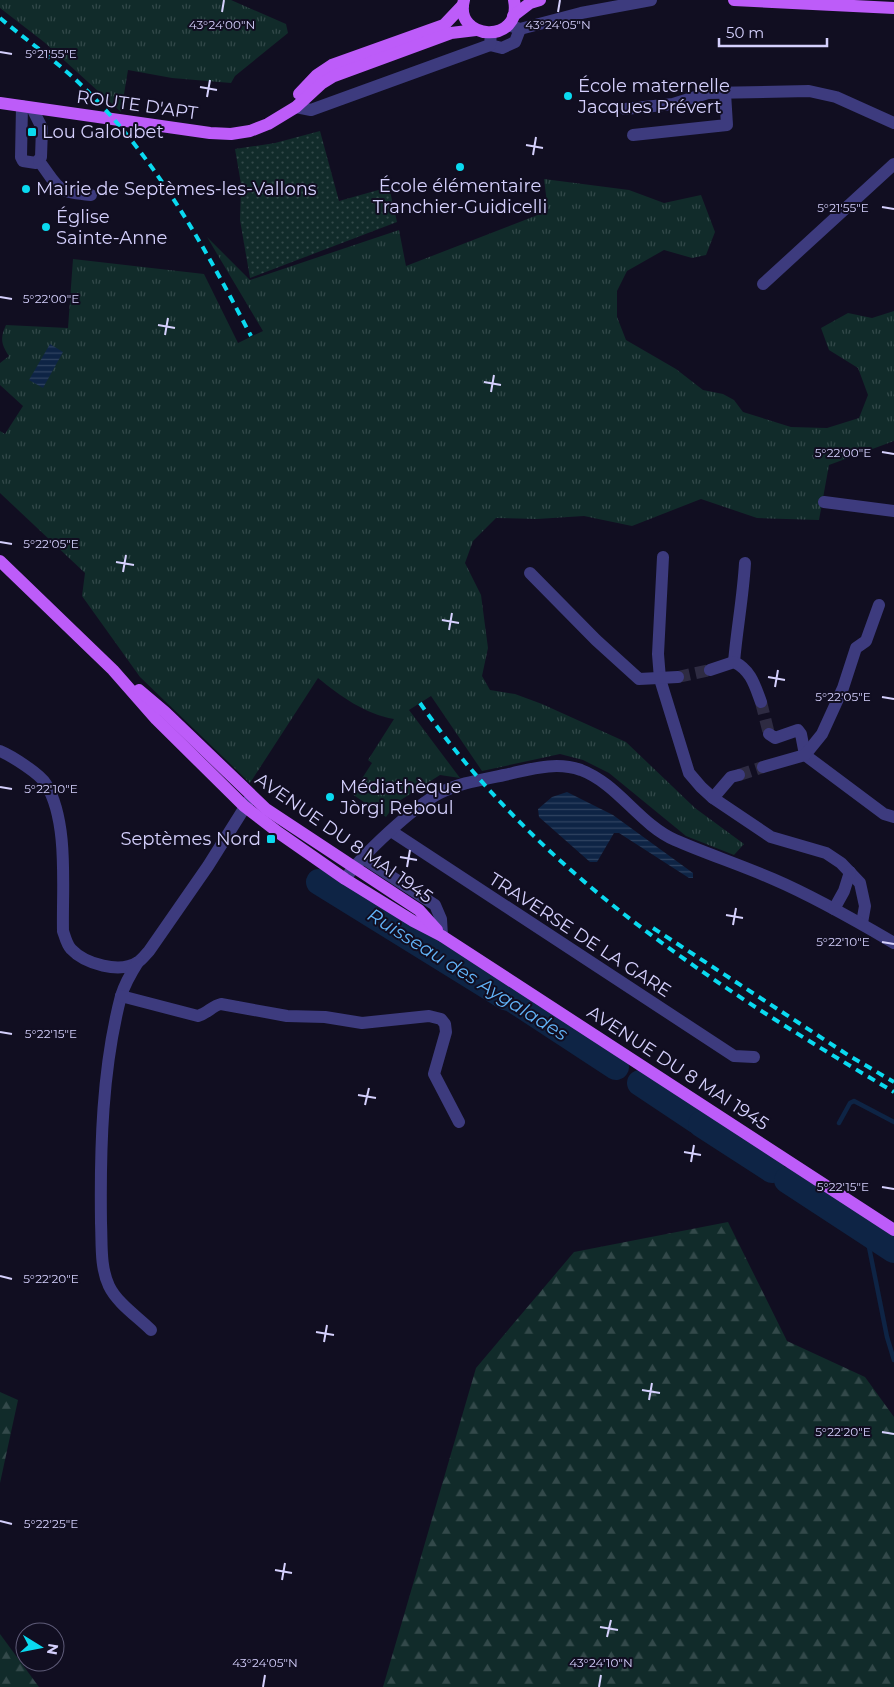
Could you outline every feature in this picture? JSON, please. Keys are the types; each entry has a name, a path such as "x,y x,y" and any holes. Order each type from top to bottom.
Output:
{"main road":[{"path":"514,0 514,23"},
{"path":"734,0 894,8"},
{"path":"490,39 514,23 535,1"},
{"path":"464,2 466,19 476,30"},
{"name":"ROUTE D'APT","path":"268,124 317,75 332,65 444,25 464,2"},
{"path":"854,7 894,17"},
{"name":"ROUTE D'APT","path":"0,103 210,133 250,131 268,124 296,107 321,84 334,76 451,33 476,30 490,39"},
{"name":"AVENUE DU 8 MAI 1945","path":"0,561 113,670 156,719 248,801 279,833 345,879 413,922 442,936 894,1230"},
{"name":"AVENUE DU 8 MAI 1945","path":"248,801 419,910 442,936"}],"street":[{"path":"296,107 311,110 490,39 502,48 515,42 514,23 651,0"},
{"path":"625,109 673,104 708,93 808,91 836,97 894,123"},
{"path":"633,135 727,125 724,93"},
{"path":"27,107 21,126 23,161 40,161"},
{"path":"27,107 42,128"},
{"path":"55,111 42,128 40,161 61,191 90,195"},
{"path":"21,126 42,128"},
{"path":"764,284 894,164"},
{"path":"824,502 894,510"},
{"path":"663,557 658,654 660,679 689,773 701,788 713,798 771,837 826,853 850,872 860,883 865,906 862,923"},
{"path":"734,662 738,617 743,606 745,563"},
{"path":"530,573 596,640 639,679 678,677"},
{"path":"764,767 805,755 822,734 843,688 856,648 866,641 879,605"},
{"path":"710,670 734,662 743,667 751,677 761,702"},
{"path":"770,734 776,738 798,730 801,734 805,755 884,814 894,817"},
{"path":"0,751 11,756 46,783 58,815 63,931 70,949 84,959 104,966 124,966 138,962"},
{"path":"345,879 353,868 391,831 439,793 460,784 541,767 562,766 580,770 601,780 672,839 774,879 862,923 894,943"},
{"path":"713,798 731,777 739,775"},
{"path":"151,1330 119,1300 109,1287 102,1267 100,1182 107,1072 121,996 127,979 208,866 248,801"},
{"name":"TRAVERSE DE LA GARE","path":"391,831 734,1056 754,1057"},
{"path":"363,858 435,905 441,919 442,936"},
{"path":"834,909 844,891 850,872"},
{"path":"121,996 198,1016 207,1013 214,1006 221,1004 287,1016 325,1017 362,1023 413,1016 436,1017 445,1024 446,1032 434,1074 459,1122"}],"green space":[{"path":"0,0 231,0 286,24 288,33 235,76 231,83 172,78 128,70 121,112 44,42 0,8"},
{"path":"320,131 339,201 389,187 397,222 250,278 240,220 241,184 235,149 275,143"},
{"path":"544,179 629,190 664,203 701,195 715,232 706,255 692,258 664,250 627,271 617,291 617,317 626,340 676,369 703,390 723,394 734,400 743,412 791,427 827,428 859,418 868,395 858,368 829,350 821,328 848,313 872,318 894,311 894,441 829,465 819,520 757,518 701,499 632,526 584,516 537,519 496,518 473,541 465,563 481,595 488,648 482,676 490,690 515,694 542,704 626,742 695,808 744,844 734,855 686,836 609,773 583,760 560,754 482,771 431,696 409,710 460,778 440,775 396,803 386,817 352,794 372,763 368,760 394,719 363,709 344,698 318,678 250,783 140,677 82,596 85,573 0,493 0,431 5,434 23,406 0,385 0,363 9,356 2,341 4,330 6,325 68,328 73,259 204,274 238,343 263,331 207,237 250,280 399,230 406,266 548,211"},
{"path":"728,1222 787,1341 865,1377 894,1417 894,1687 383,1687 476,1368 574,1252"},
{"path":"0,1392 18,1400 0,1483"},
{"path":"0,1634 15,1654 15,1672 28,1672 39,1687 0,1687"}],"water":[{"path":"50,344 63,352 43,388 29,380"},
{"path":"567,792 613,815 693,873 693,878 689,878 619,833 614,833 597,862 590,862 539,817 538,809 552,797"}],"waterway":[{"name":"Ruisseau des Aygalades","path":"319,882 505,997 512,999 616,1067"},
{"name":"Ruisseau des Aygalades","path":"640,1083 697,1121"},
{"path":"839,1123 850,1103 854,1101 894,1122"},
{"name":"Ruisseau des Aygalades","path":"701,1124 772,1170"},
{"name":"Ruisseau des Aygalades","path":"787,1180 894,1250"},
{"path":"866,1232 887,1337 894,1360"}],"tunnel":[{"path":"678,677 710,670"},
{"path":"761,702 769,734"},
{"path":"739,775 763,767"}],"railway":[{"path":"0,18 76,80 129,137 153,168 195,234 251,336"},
{"path":"420,703 467,765 520,822 576,874 635,923 761,1011 894,1092"},
{"path":"653,928 848,1055 894,1082"}],"place":[{"name":"École maternelle Jacques Prévert","path":"568,96"},
{"name":"Lou Galoubet","path":"32,132"},
{"name":"École élémentaire Tranchier-Guidicelli","path":"460,167"},
{"name":"Mairie de Septèmes-les-Vallons","path":"26,189"},
{"name":"Église Sainte-Anne","path":"46,227"},
{"name":"Médiathèque Jòrgi Reboul","path":"330,797"},
{"name":"Septèmes Nord","path":"271,839"}]}
